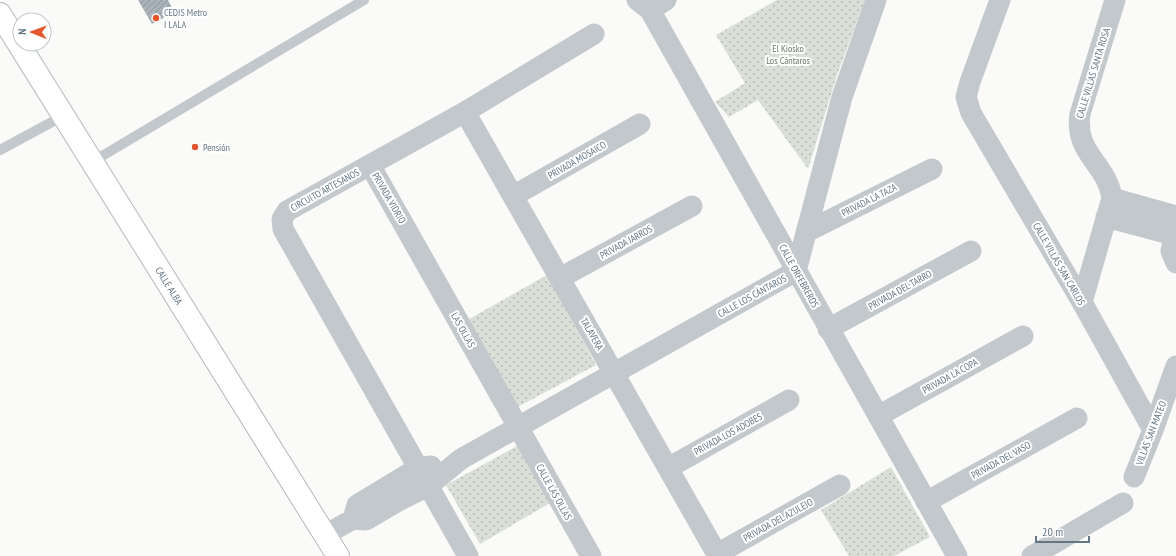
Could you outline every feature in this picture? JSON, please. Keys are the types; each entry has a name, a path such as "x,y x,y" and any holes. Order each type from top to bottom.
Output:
{"street":[{"name":"CALLE LOS CÁNTAROS","path":"325,535 352,519 357,506 461,459 796,271 842,97 876,0"},
{"name":"CALLE VILLAS SAN CARLOS","path":"1000,0 966,97 971,113 1082,302 1153,430"},
{"name":"CALLE VILLAS SANTA ROSA","path":"1109,207 1108,183 1081,142 1078,128 1080,114 1115,0"},
{"name":"CALLE ORFEBREROS","path":"651,3 796,271 957,556"},
{"name":"CALLE ALBA","path":"0,14 338,556"},
{"name":"CIRCUITO ARTESANOS","path":"468,556 283,229 282,219 287,211 466,112 594,34"},
{"name":"TALAVERA","path":"466,112 717,555"},
{"name":"PRIVADA MOSAICO","path":"513,196 640,124"},
{"name":"PRIVADA VIDRIO","path":"370,165 409,232"},
{"name":"PRIVADA LA TAZA","path":"806,232 932,169"},
{"name":"PRIVADA JARROS","path":"560,278 692,206"},
{"path":"1082,302 1109,207 1175,238"},
{"name":"LAS OLLAS","path":"409,232 518,428"},
{"name":"PRIVADA DEL TARRO","path":"828,328 971,251"},
{"name":"PRIVADA LA COPA","path":"878,416 1023,336"},
{"name":"VILLAS SAN MATEO","path":"1134,477 1176,366"},
{"name":"PRIVADA LOS ADOBES","path":"668,468 789,400"},
{"name":"PRIVADA DEL VASO","path":"926,502 1076,418"},
{"name":"CALLE LAS OLLAS","path":"518,428 591,556"},
{"name":"PRIVADA DEL AZULEJO","path":"717,555 840,485"},
{"path":"1032,556 1123,503"}],"lane":[{"path":"92,162 364,0"},
{"path":"0,150 63,116"}],"green space":[{"name":"El Kiosko Los Cántaros","path":"777,0 865,0 837,75 808,169 758,100 729,117 715,102 745,83 716,35"},
{"path":"547,275 596,365 512,410 464,322"},
{"path":"519,445 550,503 480,544 446,485"},
{"path":"891,467 930,537 894,556 849,556 821,510"}],"building":[{"name":"CEDIS Metro I LALA","path":"138,0 168,0 174,12 152,24"}],"place":[{"name":"CEDIS Metro I LALA","path":"156,18"},
{"name":"Pensión","path":"195,147"}]}
